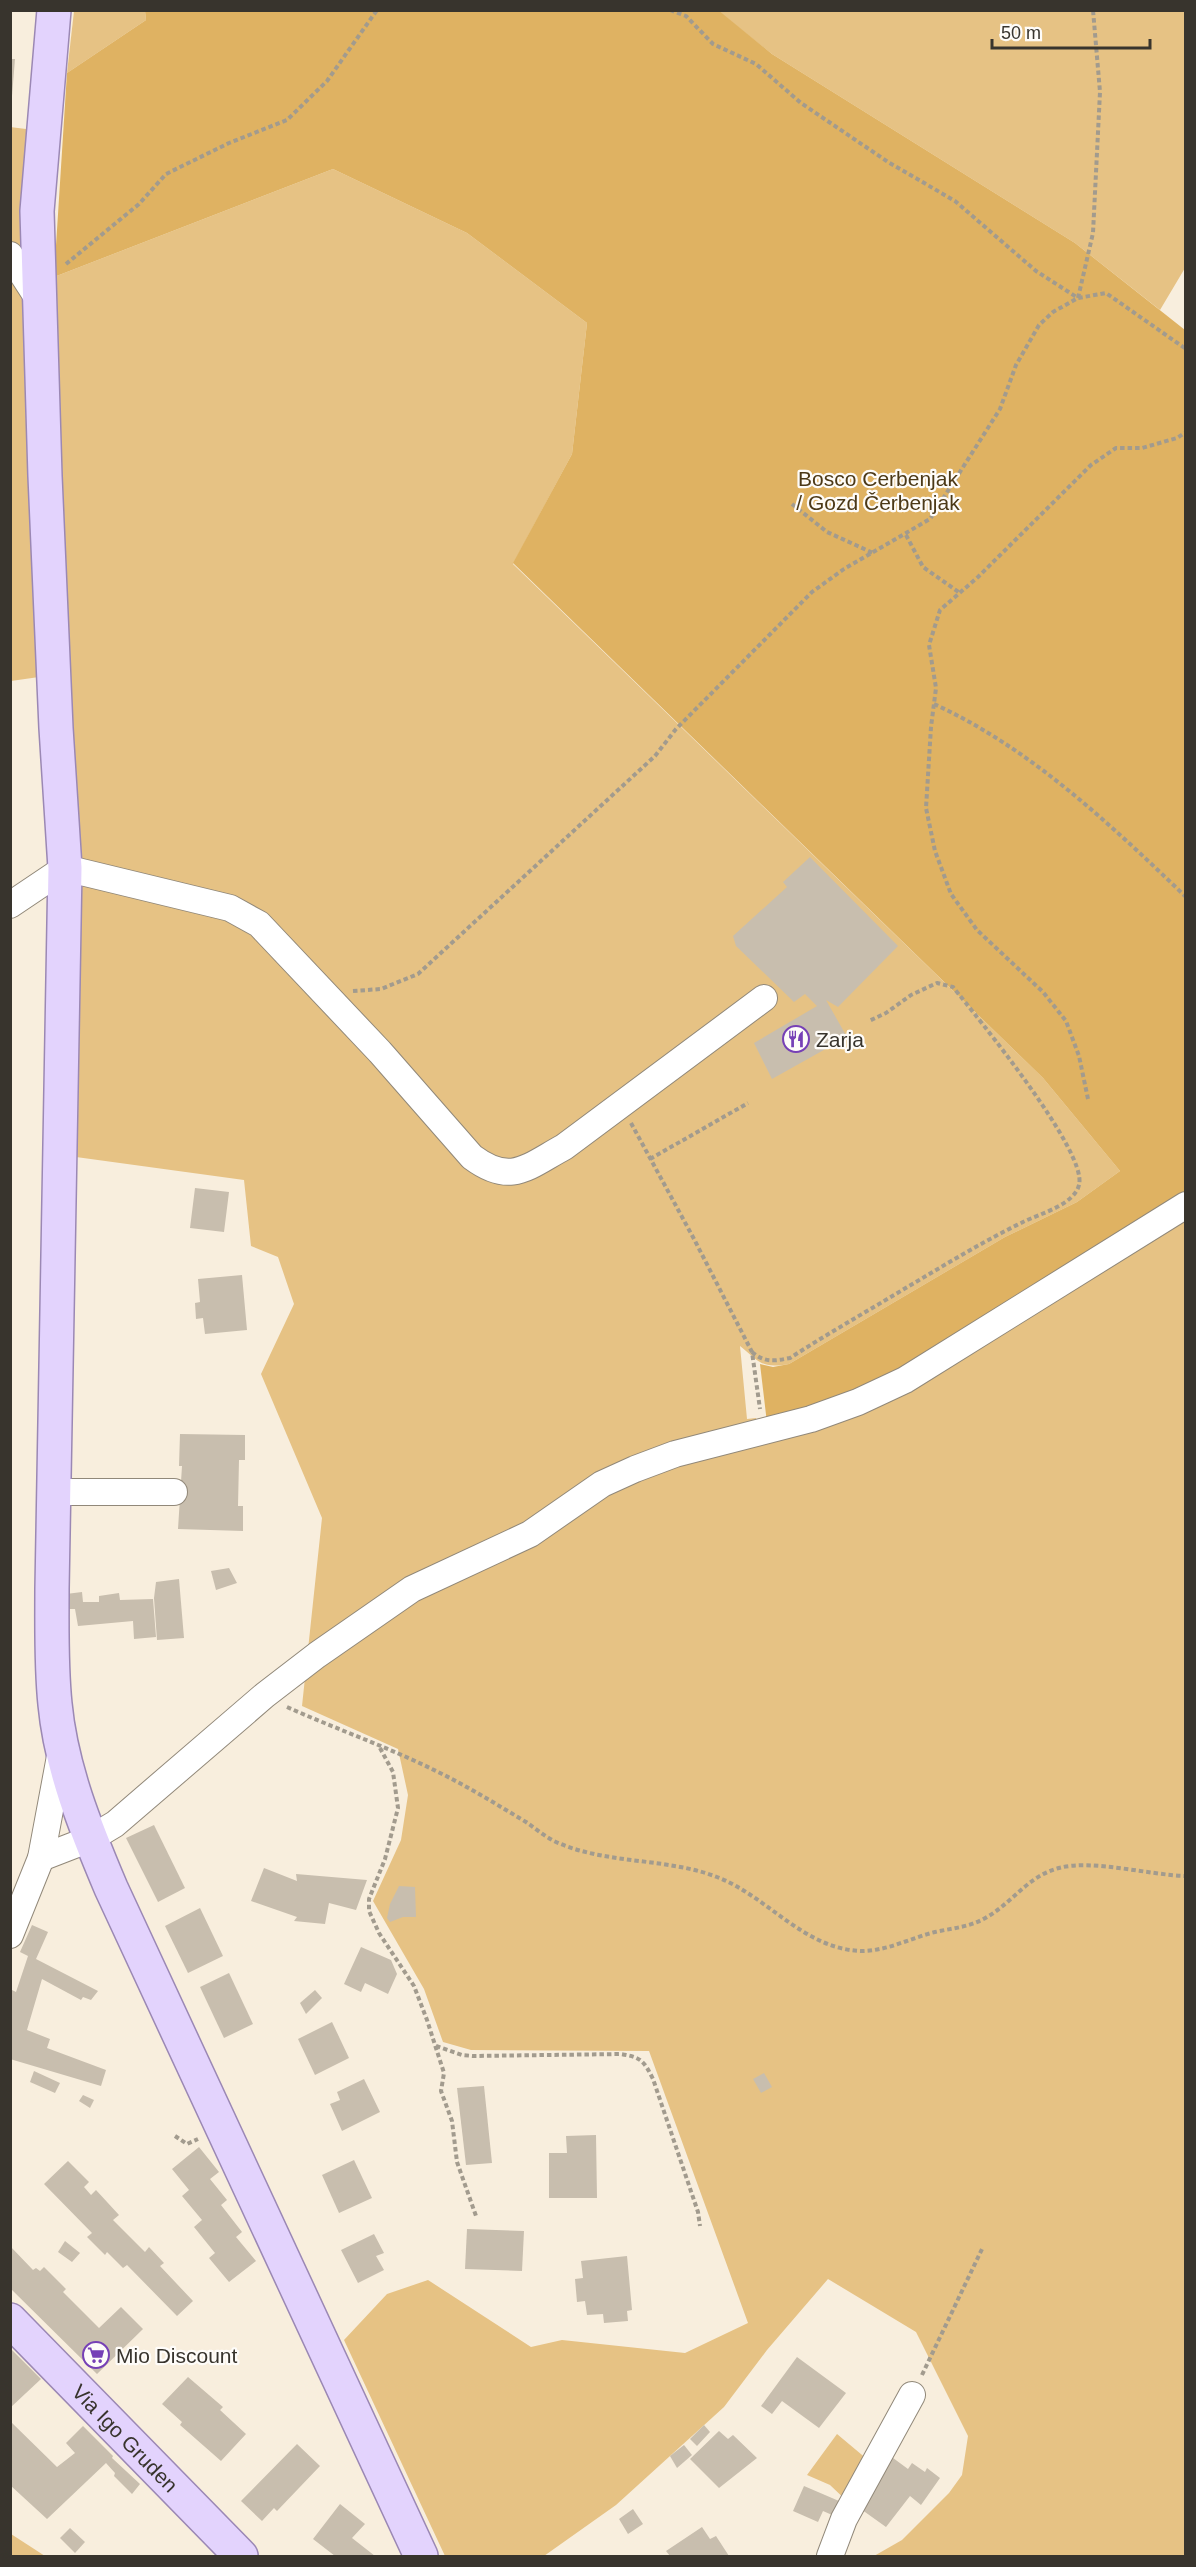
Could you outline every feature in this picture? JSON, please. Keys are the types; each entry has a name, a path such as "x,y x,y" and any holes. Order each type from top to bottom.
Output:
{"main road":[{"path":"54,10 37,211 56,728 66,867 52,1638 55,1704 62,1748 90,1839 421,2556"},
{"name":"Via Igo Gruden","path":"10,2319 241,2556"}],"street":[{"path":"10,255 39,293"},
{"path":"10,905 66,867 230,908 259,924 321,989 472,1157 488,1169 508,1173 529,1166 564,1147 764,998"},
{"path":"41,1858 90,1839 114,1824 265,1695 317,1655 412,1589 530,1534 602,1485 675,1454 811,1419 858,1402 905,1380 1185,1205"},
{"path":"55,1492 174,1492"},
{"path":"10,1935 16,1911 41,1858 62,1748"},
{"path":"830,2556 844,2519 912,2395"}],"path":[{"path":"39,293 139,204 166,174 229,143 287,120 327,81 377,10"},
{"path":"670,10 686,16 712,44 756,64 801,103 888,162 955,201 1036,271 1078,298"},
{"path":"1078,298 1094,221 1100,92 1093,10"},
{"path":"321,989 363,992 381,989 417,974 655,756 676,729 812,592 844,568 906,535 930,519 1000,409 1016,365 1039,325 1053,312 1078,298 1106,293 1185,350"},
{"path":"1088,1100 1079,1056 1066,1021 1043,992 977,930 951,894 935,851 926,808 936,688 929,645 940,610 1091,465 1116,448 1142,448 1177,438 1185,432"},
{"path":"792,504 827,531 873,553"},
{"path":"906,535 923,567 960,593"},
{"path":"934,704 962,717 1035,764 1131,844 1185,897"},
{"path":"752,1352 761,1359 771,1362 790,1358 992,1237 1071,1198 1079,1186 1074,1158 1066,1143 1022,1075 953,987 937,983 911,995 886,1013 869,1021"},
{"path":"650,1159 748,1103"},
{"path":"620,1106 694,1239 752,1352 762,1433"},
{"path":"265,1695 319,1721 437,1771 482,1796 553,1841 597,1855 687,1868 719,1878 757,1899 805,1933 824,1943 843,1948 879,1950 934,1932 969,1925 986,1918 1006,1904 1038,1875 1061,1867 1083,1865 1185,1876"},
{"path":"380,1747 393,1772 398,1808 385,1859 369,1899 369,1911 379,1933 414,1986 444,2073 441,2091 452,2121 457,2162 476,2216"},
{"path":"435,2046 453,2053 473,2056 621,2054 637,2056 647,2066 653,2079 695,2201 700,2226"},
{"path":"175,2136 188,2144 204,2136"},
{"path":"912,2395 982,2249"}],"shaded area":[{"path":"74,11 145,11 146,20 67,73"},
{"path":"718,11 1185,11 1185,268 1160,310 1075,243 772,54"},
{"path":"10,127 26,129 39,677 11,681"},
{"path":"333,169 467,233 587,323 572,454 513,564 1043,1078 1120,1171 1077,1202 1005,1237 789,1364 766,1365 740,1346 747,1419 756,1418 762,1443 1185,1218 1185,2556 874,2556 902,2540 949,2493 962,2475 968,2436 916,2332 828,2279 767,2350 724,2407 616,2505 544,2556 445,2556 344,2340 387,2294 428,2280 531,2347 562,2340 685,2353 748,2323 649,2051 471,2050 443,2042 424,1989 373,1901 401,1840 408,1795 398,1749 302,1706 322,1518 261,1374 294,1304 278,1257 251,1246 244,1180 76,1157 67,674 54,277"},
{"path":"837,2434 874,2465 850,2504 830,2485 807,2475"},
{"path":"11,2534 45,2556 11,2556"}],"green space":[{"name":"Bosco Cerbenjak / Gozd Čerbenjak","path":"718,10 772,54 1075,243 1185,330 1185,1194 871,1387 767,1423 760,1364 773,1367 789,1364 1005,1237 1077,1202 1120,1171 1043,1078 513,563 572,454 587,323 467,233 333,169 54,277 67,73 146,20 145,11"}],"building":[{"path":"10,59 15,59 12,96 10,96"},
{"path":"810,857 898,946 838,1007 826,1000 847,1037 772,1079 754,1043 817,1006 805,994 794,1002 736,946 733,936 787,887 783,882"},
{"path":"195,1188 229,1192 224,1232 190,1228"},
{"path":"242,1275 247,1330 205,1334 203,1318 196,1319 195,1303 200,1302 198,1279"},
{"path":"180,1434 245,1435 245,1460 239,1460 238,1506 243,1506 243,1531 178,1529 182,1466 179,1466"},
{"path":"229,1568 237,1583 216,1590 211,1571"},
{"path":"179,1579 184,1638 157,1640 154,1598 156,1582"},
{"path":"82,1592 83,1602 99,1602 99,1596 119,1593 120,1600 153,1599 156,1637 134,1639 133,1621 78,1626 75,1609 65,1609 66,1594"},
{"path":"154,1825 185,1888 158,1902 126,1838"},
{"path":"264,1868 297,1881 296,1874 367,1880 356,1910 329,1903 325,1924 294,1921 297,1917 251,1901"},
{"path":"399,1886 415,1887 416,1917 403,1917 390,1922 387,1918 390,1904"},
{"path":"200,1908 223,1956 188,1973 165,1926"},
{"path":"32,1925 48,1932 36,1959 98,1991 91,2000 83,1997 81,2000 42,1979 27,2030 50,2039 47,2048 106,2070 101,2086 10,2059 10,1989 16,1992 28,1956 20,1952"},
{"path":"361,1947 391,1960 397,1974 388,1994 365,1983 361,1992 344,1984"},
{"path":"229,1973 253,2024 224,2038 200,1987"},
{"path":"315,1990 322,1998 306,2014 300,2003"},
{"path":"332,2022 349,2058 315,2075 298,2039"},
{"path":"34,2071 60,2083 55,2093 30,2082"},
{"path":"764,2073 772,2087 761,2093 753,2079"},
{"path":"364,2079 380,2112 342,2131 330,2104 340,2100 337,2092"},
{"path":"484,2086 492,2163 466,2165 457,2088"},
{"path":"83,2095 94,2100 90,2108 79,2101"},
{"path":"596,2135 597,2198 549,2198 549,2153 567,2153 566,2136"},
{"path":"199,2147 219,2172 210,2179 227,2200 221,2205 242,2232 236,2237 256,2261 229,2282 209,2258 215,2253 194,2227 202,2220 182,2196 189,2190 172,2169"},
{"path":"354,2160 372,2198 339,2213 322,2175"},
{"path":"68,2161 89,2182 84,2187 91,2195 96,2190 119,2215 113,2220 145,2252 149,2247 164,2263 160,2266 193,2301 177,2316 127,2265 123,2268 107,2252 105,2255 87,2237 92,2233 44,2184"},
{"path":"467,2229 524,2231 522,2271 465,2269"},
{"path":"374,2234 384,2253 376,2256 384,2270 358,2283 341,2250"},
{"path":"65,2241 80,2253 72,2262 58,2252"},
{"path":"10,2246 33,2270 36,2268 40,2271 44,2267 66,2289 63,2292 99,2328 121,2307 143,2329 97,2374 10,2288"},
{"path":"627,2256 632,2310 627,2311 628,2321 604,2323 603,2314 587,2315 585,2301 577,2302 575,2279 583,2278 581,2261"},
{"path":"10,2348 41,2379 10,2408"},
{"path":"797,2357 846,2393 819,2428 782,2401 772,2414 761,2406"},
{"path":"188,2377 223,2407 220,2410 246,2434 221,2461 180,2425 182,2422 162,2404"},
{"path":"10,2421 57,2467 75,2453 66,2443 83,2426 140,2484 132,2494 114,2476 115,2473 106,2463 47,2519 10,2485"},
{"path":"704,2425 710,2432 697,2446 690,2439"},
{"path":"719,2431 728,2439 733,2435 757,2458 719,2488 690,2459"},
{"path":"297,2444 320,2466 277,2511 274,2508 262,2521 241,2501"},
{"path":"684,2445 692,2455 677,2468 670,2456"},
{"path":"889,2455 908,2469 912,2463 925,2472 927,2468 940,2478 921,2505 910,2496 886,2527 858,2507"},
{"path":"804,2486 846,2504 839,2518 823,2511 818,2522 793,2511"},
{"path":"340,2504 365,2524 352,2538 375,2556 335,2556 313,2539"},
{"path":"633,2509 643,2524 628,2534 619,2519"},
{"path":"702,2527 710,2539 716,2536 729,2556 670,2556 666,2551"},
{"path":"70,2528 85,2542 75,2553 60,2538"}],"place":[{"name":"Zarja","path":"796,1039"},
{"name":"Mio Discount","path":"96,2355"}]}
